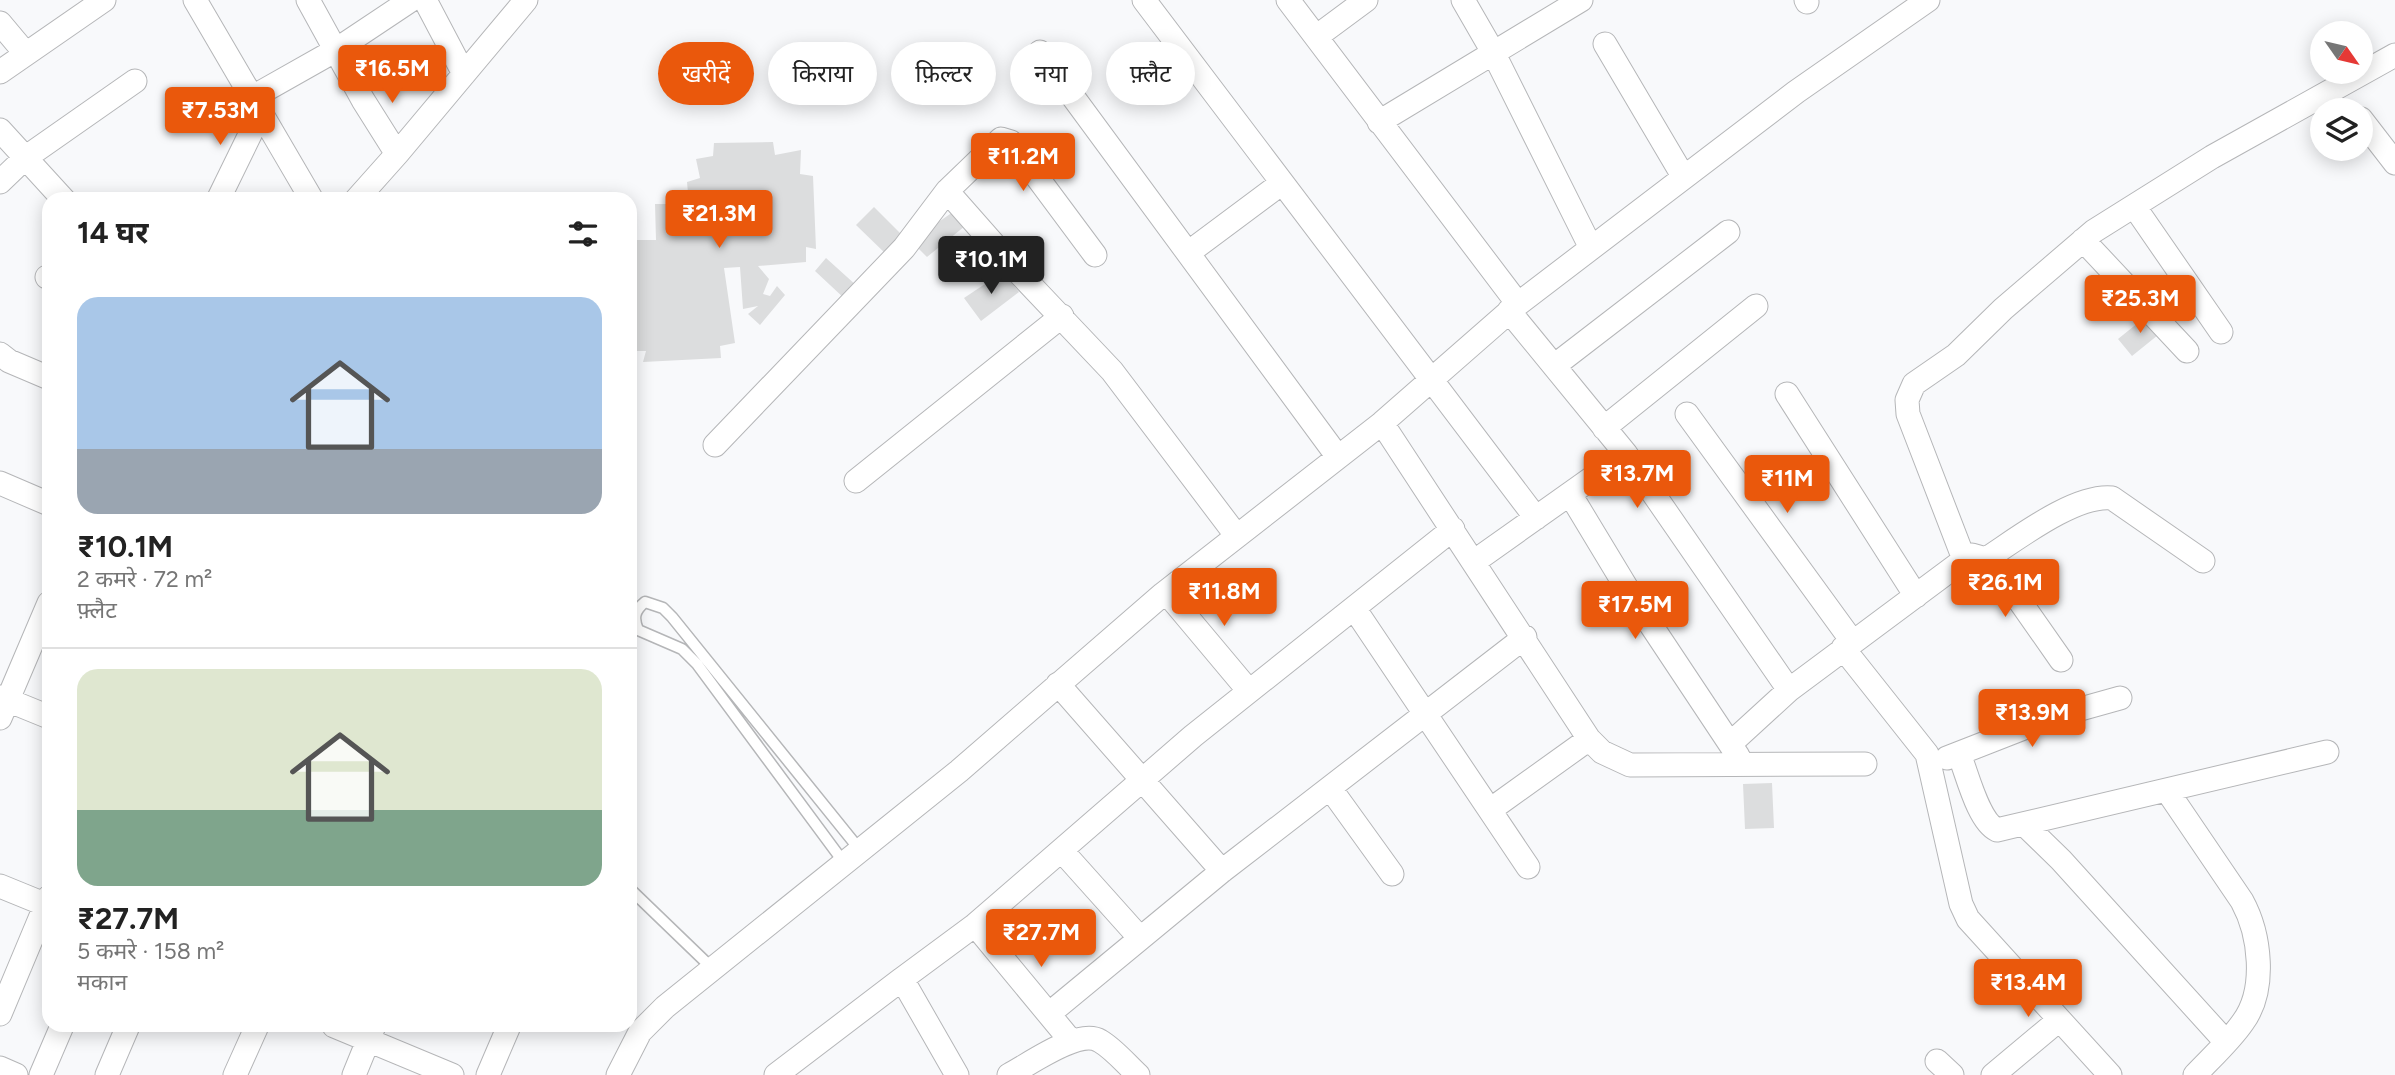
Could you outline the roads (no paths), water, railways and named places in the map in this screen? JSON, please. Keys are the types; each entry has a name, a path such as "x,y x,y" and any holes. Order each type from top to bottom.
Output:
{"street":[{"path":"0,72 104,0"},
{"path":"195,0 307,192"},
{"path":"308,0 363,100 397,154"},
{"path":"221,192 256,106 411,0"},
{"path":"425,0 464,74"},
{"path":"363,192 526,0"},
{"path":"1144,0 1536,518"},
{"path":"1288,0 1514,307 1554,366 1626,454 1789,690"},
{"path":"1316,37 1366,0"},
{"path":"1463,0 1493,52 1591,248"},
{"path":"1379,122 1581,0"},
{"path":"618,1075 640,1032 665,1006 853,857 1236,535 1382,423 1514,307 1683,176 1796,92 1928,0"},
{"path":"0,23 26,54"},
{"path":"1605,44 1683,176"},
{"path":"1736,753 1789,690 1961,562 1962,554 1908,414 1909,392 1922,378 1956,355 2083,240 2212,157 2395,55"},
{"path":"0,182 25,158 135,81"},
{"path":"2337,88 2345,98"},
{"path":"1079,105 1338,457"},
{"path":"0,131 57,192"},
{"path":"2373,135 2395,163"},
{"path":"715,445 904,248 947,191 1001,139 1011,142 1095,255"},
{"path":"1188,253 1282,183"},
{"path":"947,191 1021,275 1112,371 1236,535"},
{"path":"2134,206 2221,332"},
{"path":"1554,366 1728,232"},
{"path":"2083,240 2187,351"},
{"path":"1604,428 1756,306"},
{"path":"856,481 1062,316"},
{"path":"0,354 9,361 42,375"},
{"path":"1787,394 1916,596"},
{"path":"1687,414 1847,645 1923,746 1931,764 1961,904 1968,919 2110,1075"},
{"path":"1382,423 1525,637 1589,739 1602,752 1630,765 1736,753 1864,764"},
{"path":"1475,561 1626,454"},
{"path":"0,483 42,501"},
{"path":"1570,494 1631,595 1736,753"},
{"path":"1986,559 2055,516 2093,498 2104,497 2112,498 2203,561"},
{"path":"790,1070 902,979 975,925 1249,691 1453,530"},
{"path":"1962,554 1986,559 1998,570 2061,660"},
{"path":"1166,593 1249,691"},
{"path":"1354,608 1426,711 1528,867"},
{"path":"42,618 2,705 42,715"},
{"path":"1050,1013 1222,871 1525,637"},
{"path":"1058,684 1222,871"},
{"path":"1931,764 2052,718 2120,698"},
{"path":"1490,810 1589,739"},
{"path":"1959,754 1983,816 1990,827 1997,830 2168,792 2327,752"},
{"path":"1330,788 1392,874"},
{"path":"2168,792 2252,919 2257,972 2255,992 2244,1021 2196,1075"},
{"path":"2025,825 2061,860 2226,1042"},
{"path":"1062,851 1139,937"},
{"path":"0,886 42,901"},
{"path":"0,1014 42,917"},
{"path":"975,925 1071,1041"},
{"path":"902,979 957,1075"},
{"path":"1993,1075 2059,1020"},
{"path":"41,1075 59,1032"},
{"path":"107,1075 125,1032"},
{"path":"235,1075 254,1032"},
{"path":"354,1075 371,1032 452,1075"},
{"path":"488,1075 506,1032"},
{"path":"1009,1075 1071,1041 1087,1036 1100,1041 1138,1075"},
{"path":"0,1068 16,1075"}],"lane":[{"path":"637,608 645,602 663,608 672,617 853,857"},
{"path":"637,628 682,649 697,664 853,857"},
{"path":"637,895 712,968"}]}
